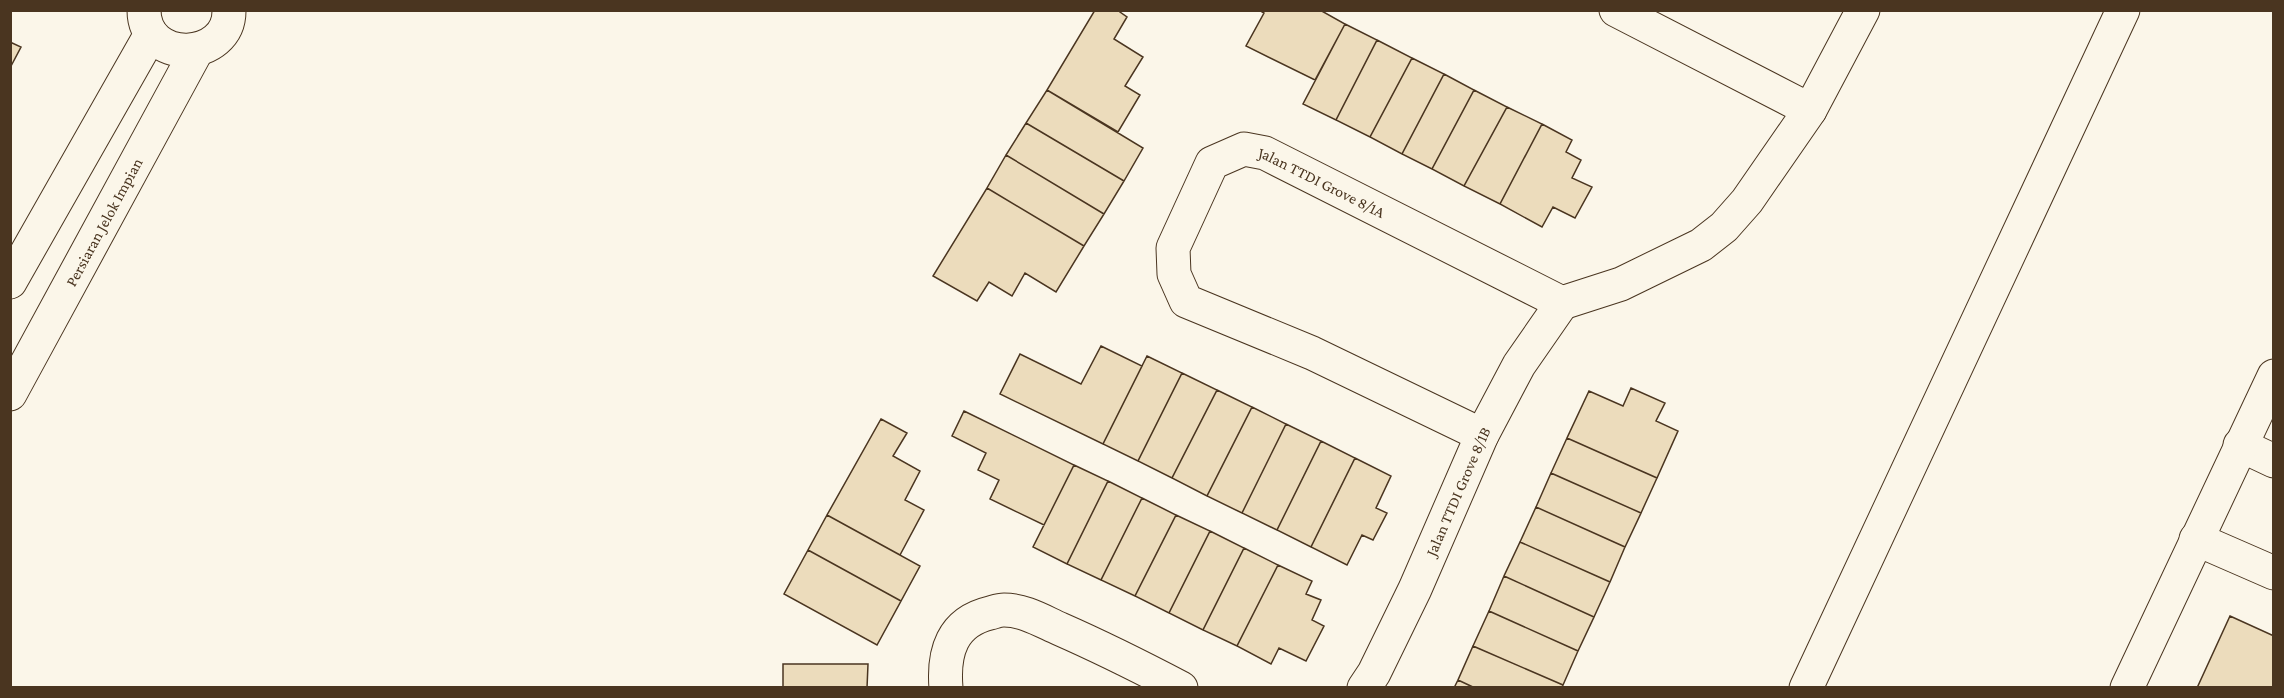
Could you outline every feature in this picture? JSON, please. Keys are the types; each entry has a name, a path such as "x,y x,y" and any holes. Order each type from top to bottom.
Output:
{"street":[{"path":"10,282 148,22 164,45 180,51 197,51 212,43 224,31 229,10"},
{"path":"1616,10 1810,110"},
{"path":"1562,303 1621,284 1701,245 1724,227 1747,201 1810,110 1863,10"},
{"path":"1806,687 2123,10"},
{"name":"Persiaran Jelok Impian","path":"10,394 197,51"},
{"name":"Jalan TTDI Grove 8/1A","path":"1482,435 1312,352 1186,301 1174,273 1173,248 1212,163 1244,149 1265,153 1562,303"},
{"name":"Jalan TTDI Grove 8/1B","path":"1364,687 1374,674 1415,589 1482,435 1519,365 1562,303"},
{"path":"2127,687 2274,376"},
{"path":"2240,446 2274,461"},
{"path":"2196,538 2274,573"},
{"path":"946,687 944,668 951,640 965,624 978,616 1002,610 1025,613 1181,687"}],"building":[{"path":"1095,10 1117,10 1127,17 1114,39 1143,57 1125,86 1140,95 1118,132 1047,90"},
{"path":"1259,10 1320,10 1345,24 1315,80 1246,46 1264,13"},
{"path":"1345,24 1377,40 1336,120 1303,104"},
{"path":"1377,40 1412,58 1370,137 1336,120"},
{"path":"10,42 21,47 10,68"},
{"path":"1412,58 1444,74 1402,154 1370,137"},
{"path":"1444,74 1474,90 1432,169 1402,154"},
{"path":"1047,90 1143,148 1124,181 1026,123"},
{"path":"1474,90 1507,107 1464,186 1432,169"},
{"path":"1507,107 1542,124 1500,204 1464,186"},
{"path":"1026,123 1124,181 1104,214 1006,155"},
{"path":"1542,124 1572,140 1566,152 1581,160 1572,178 1592,187 1575,218 1553,207 1542,227 1500,204"},
{"path":"1006,155 1104,214 1084,246 987,188"},
{"path":"987,188 1084,246 1056,292 1025,273 1012,296 989,282 977,301 933,276"},
{"path":"1101,346 1142,366 1103,444 1000,394 1020,354 1081,384"},
{"path":"1147,356 1182,373 1138,461 1103,444"},
{"path":"1182,373 1217,390 1172,478 1138,461"},
{"path":"1631,388 1665,403 1656,421 1678,431 1657,478 1567,438 1589,391 1623,406"},
{"path":"1217,390 1252,407 1207,496 1172,478"},
{"path":"1252,407 1286,424 1242,513 1207,496"},
{"path":"964,411 1074,465 1044,525 990,499 999,480 978,470 986,453 952,436"},
{"path":"881,419 907,433 893,456 920,471 905,500 924,510 900,555 827,515"},
{"path":"1286,424 1321,441 1277,530 1242,513"},
{"path":"1567,438 1657,478 1641,513 1551,473"},
{"path":"1321,441 1355,458 1311,547 1277,530"},
{"path":"1355,458 1391,476 1376,508 1387,513 1373,540 1362,535 1347,565 1311,547"},
{"path":"1074,465 1108,481 1067,564 1033,547"},
{"path":"1551,473 1641,513 1625,547 1536,507"},
{"path":"1108,481 1142,498 1101,580 1067,564"},
{"path":"1142,498 1176,515 1135,596 1101,580"},
{"path":"1536,507 1625,547 1610,582 1520,542"},
{"path":"827,515 920,566 901,601 808,550"},
{"path":"1176,515 1210,531 1169,613 1135,596"},
{"path":"1210,531 1244,548 1203,630 1169,613"},
{"path":"1520,542 1610,582 1594,617 1504,576"},
{"path":"1244,548 1278,565 1237,646 1203,630"},
{"path":"808,550 901,601 877,645 784,594"},
{"path":"1278,565 1312,581 1306,594 1321,600 1312,620 1324,626 1306,661 1279,648 1271,664 1237,646"},
{"path":"1504,576 1594,617 1578,651 1489,611"},
{"path":"1489,611 1578,651 1563,685 1473,646"},
{"path":"2230,616 2274,636 2274,688 2197,688"},
{"path":"1473,646 1563,685 1562,688 1475,688 1458,680"},
{"path":"783,664 868,664 867,688 783,688"},
{"path":"1458,680 1475,688 1454,688"}]}
